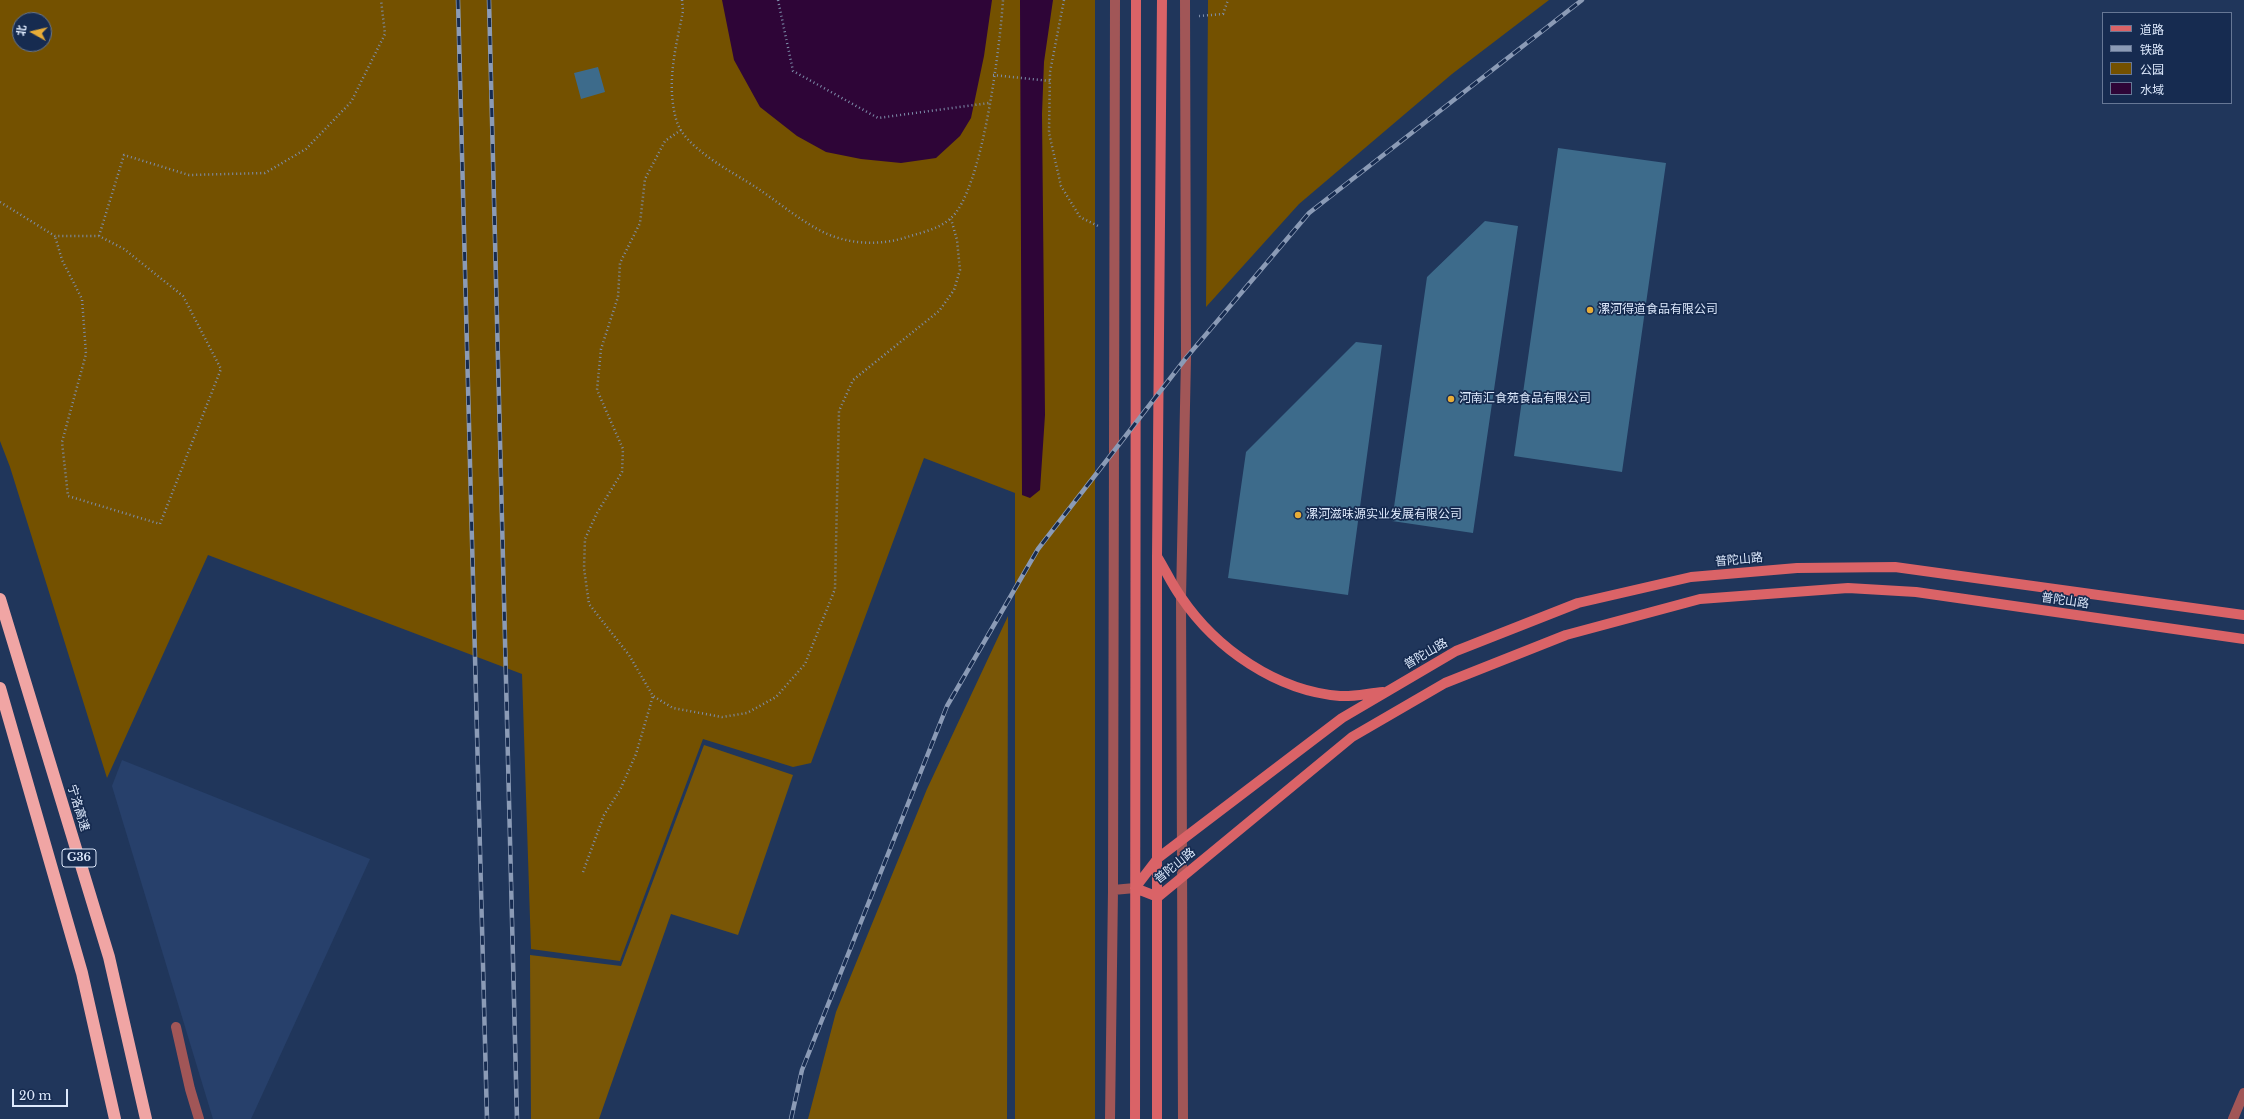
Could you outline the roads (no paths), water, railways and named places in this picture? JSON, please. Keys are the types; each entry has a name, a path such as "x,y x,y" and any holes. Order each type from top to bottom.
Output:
{"highway":[{"name":"宁洛高速","path":"0,600 109,958 146,1119"},
{"name":"G36","path":"0,688 82,973 115,1119"}],"main road":[{"path":"1134,1119 1136,0"},
{"path":"1157,1119 1157,557 1162,0"},
{"path":"1157,557 1181,598 1202,623 1244,661 1287,685 1341,696 1387,692"},
{"name":"普陀山路","path":"2244,615 1895,566 1797,568 1698,576 1578,603 1456,651 1342,718 1158,858 1135,888 1158,897 1352,738 1445,683 1566,635 1700,599 1848,588 1916,592 2244,640"}],"street":[{"path":"1110,1119 1113,890 1115,0"},
{"path":"1183,1119 1181,598 1186,358 1185,0"},
{"path":"1113,890 1135,888"},
{"path":"176,1027 190,1089 199,1119"},
{"path":"2233,1119 2244,1093"}],"water":[{"path":"722,0 992,0 984,56 971,118 960,136 936,158 901,163 861,159 826,152 797,136 760,107 734,60"},
{"path":"1020,0 1053,0 1044,62 1042,114 1045,415 1040,490 1030,498 1022,495"}],"railway":[{"path":"458,0 487,1119"},
{"path":"489,0 517,1119"},
{"path":"791,1119 802,1070 947,706 1038,549 1186,358 1309,213 1582,0"}],"place":[{"name":"漯河得道食品有限公司","path":"1590,310"},
{"name":"河南汇食苑食品有限公司","path":"1451,399"},
{"name":"漯河滋味源实业发展有限公司","path":"1298,515"}]}
